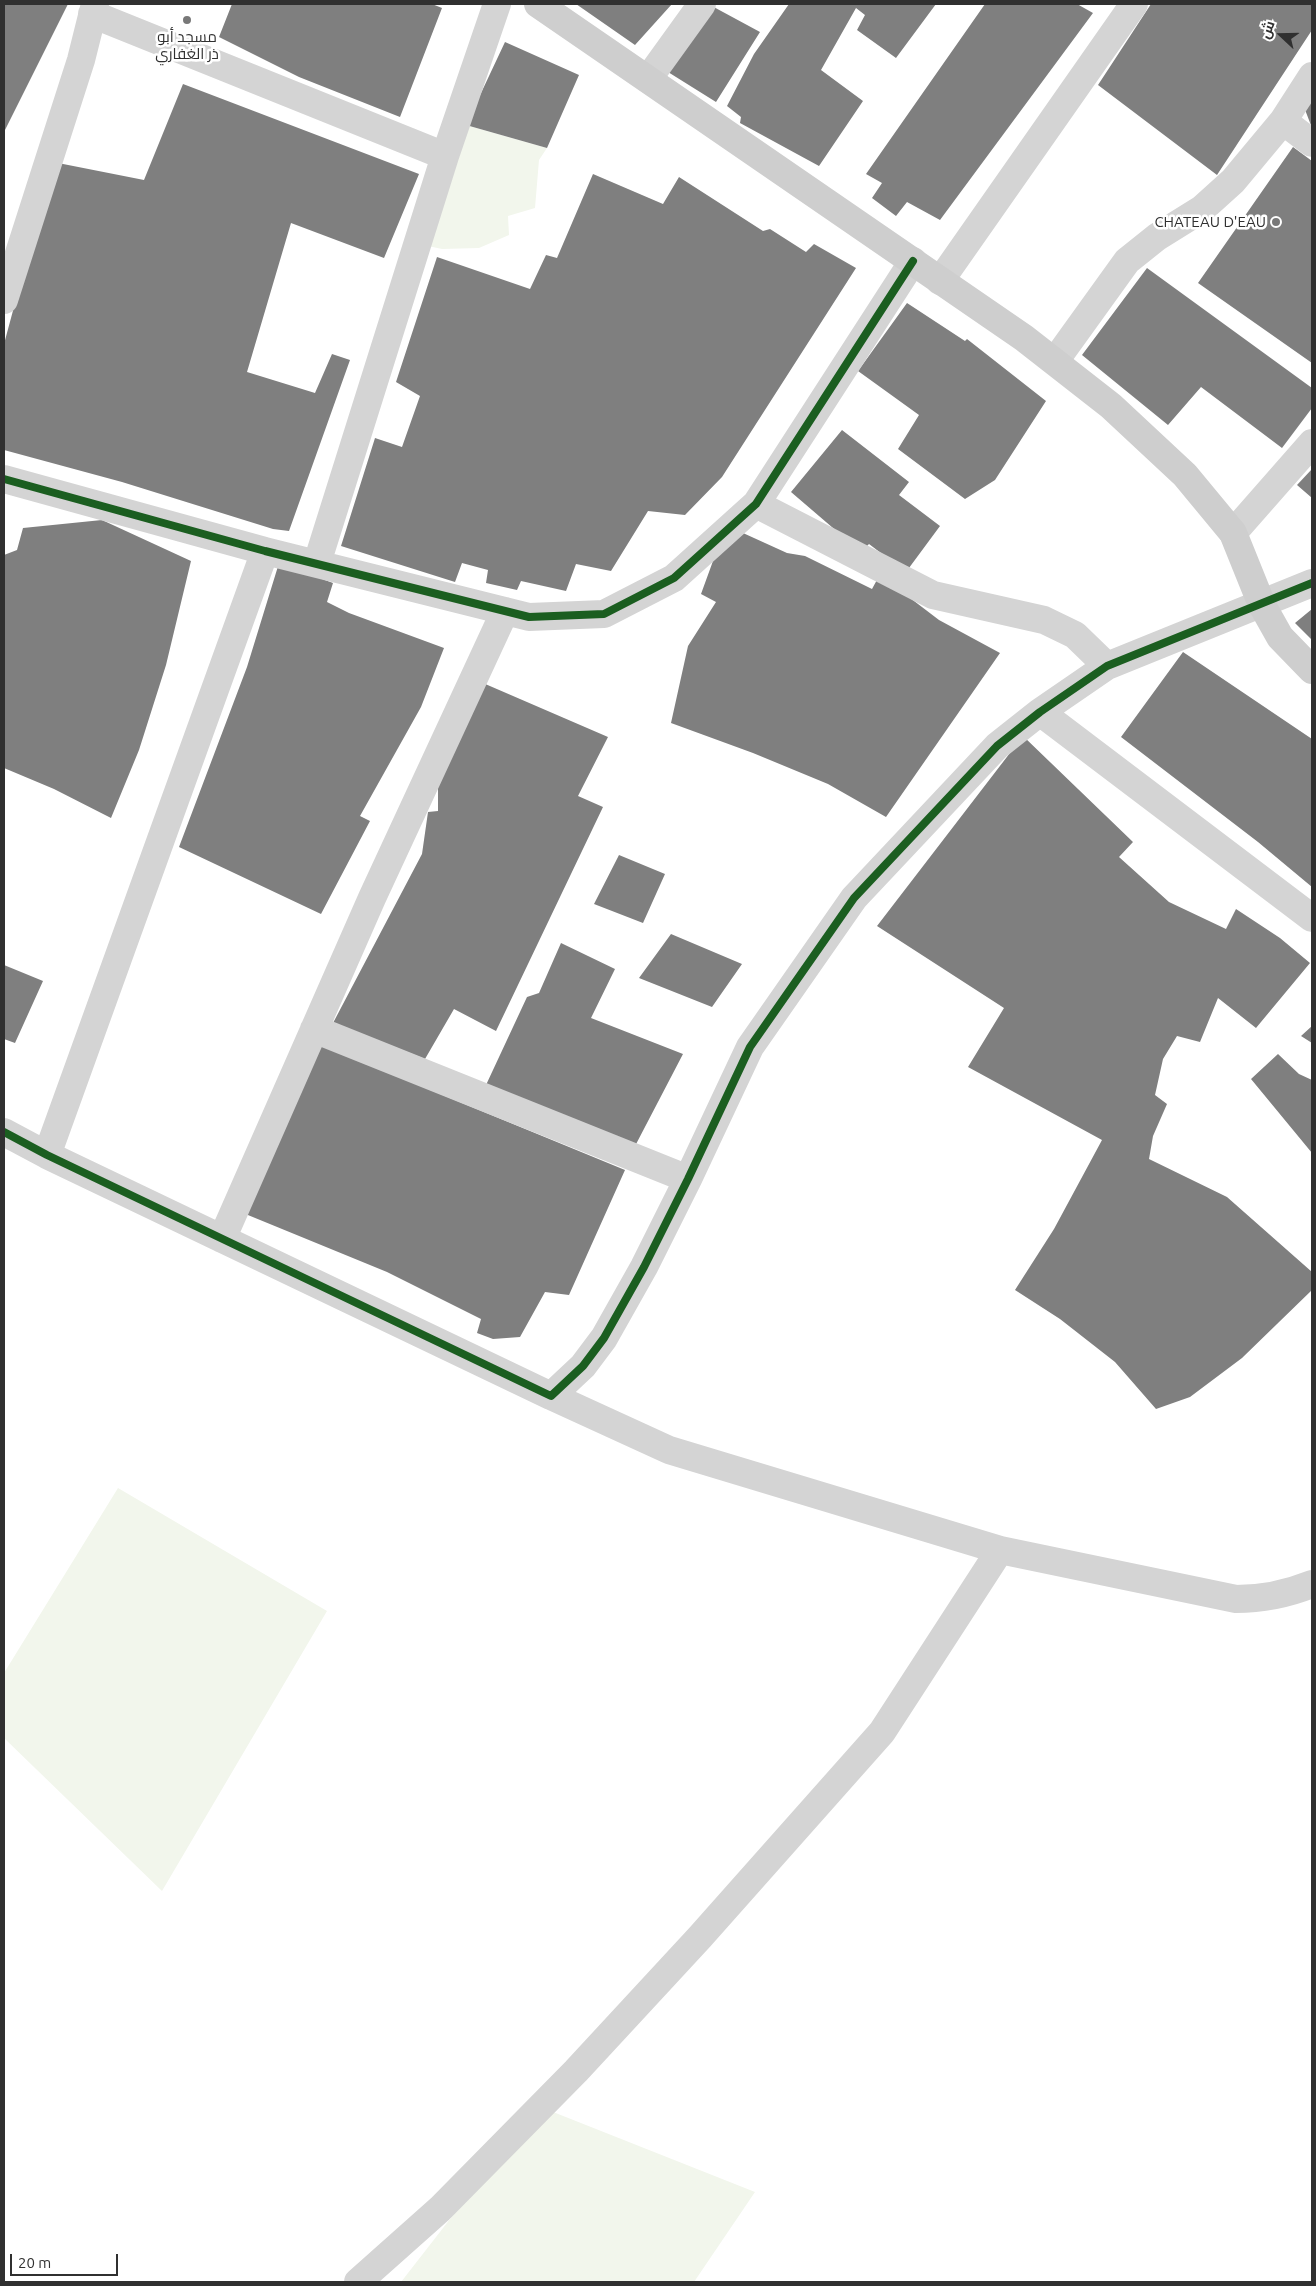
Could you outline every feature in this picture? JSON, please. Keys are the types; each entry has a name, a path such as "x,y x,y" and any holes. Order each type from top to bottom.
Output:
{"street":[{"path":"317,563 445,156 497,4"},
{"path":"538,4 1024,338 1111,406 1185,475 1234,533 1262,605 1280,637 1312,670"},
{"path":"648,79 702,4"},
{"path":"940,280 1134,4"},
{"path":"4,300 81,60 94,9 445,156"},
{"path":"1054,361 1128,261 1157,237 1202,209 1233,181 1283,121 1312,76"},
{"path":"1283,121 1312,143"},
{"path":"4,479 264,550 529,617 604,614 674,578 756,504 913,261"},
{"path":"1234,533 1312,444"},
{"path":"756,504 933,594 1044,620 1075,636 1107,666"},
{"path":"47,1155 264,550"},
{"path":"551,1396 583,1366 604,1338 644,1266 688,1179 750,1047 854,898 997,746 1040,712 1107,666 1262,605 1312,583"},
{"path":"222,1239 372,898 505,611"},
{"path":"1040,712 1312,918"},
{"path":"314,1029 688,1179"},
{"path":"4,1132 47,1155 222,1239 551,1396 669,1450 1000,1550 1236,1599 1259,1599 1290,1593 1312,1584"},
{"path":"358,2282 440,2208 576,2071 700,1937 882,1732 1000,1550"}],"shaded area":[{"path":"466,125 547,148 539,160 535,208 508,216 509,235 479,248 442,249 428,246"},
{"path":"118,1488 327,1611 162,1891 4,1738 4,1673"},
{"path":"538,2106 755,2192 694,2282 401,2282"}],"building":[{"path":"4,4 68,4 4,132"},
{"path":"232,4 432,4 442,8 400,117 299,77 219,37"},
{"path":"576,4 672,4 635,45"},
{"path":"789,4 936,4 896,58 857,30 865,15 856,8 821,70 863,101 819,166 740,123 741,117 727,106 754,54"},
{"path":"985,4 1077,4 1093,13 940,220 907,202 896,216 872,198 882,183 866,174"},
{"path":"1151,4 1312,4 1312,30 1217,175 1098,85"},
{"path":"710,5 760,32 716,102 668,72"},
{"path":"505,42 579,75 547,148 466,125"},
{"path":"183,84 419,174 384,258 291,223 247,372 315,393 332,354 350,360 289,531 273,529 122,482 4,450 4,344 53,162 144,180"},
{"path":"1312,96 1312,128 1304,107"},
{"name":"CHATEAU D'EAU","path":"1293,147 1312,161 1312,363 1198,283"},
{"path":"593,174 663,204 679,177 763,231 770,229 806,252 814,244 856,268 722,477 685,515 648,511 611,571 576,564 566,591 521,581 517,590 486,583 488,570 462,563 455,582 341,546 375,438 402,447 420,396 396,382 437,257 530,289 546,255 557,258"},
{"path":"1147,268 1312,388 1312,408 1282,448 1201,387 1168,425 1082,355"},
{"path":"907,303 965,341 967,339 1046,401 995,480 965,499 898,449 919,415 858,371"},
{"path":"842,430 909,482 899,495 940,526 906,572 869,544 861,552 791,492"},
{"path":"1312,469 1312,498 1297,485"},
{"path":"102,520 191,561 166,665 139,750 111,818 54,789 4,768 4,555 17,550 23,528"},
{"path":"732,528 787,553 805,556 872,589 878,578 897,588 939,620 1000,653 886,817 828,784 753,753 671,723 688,646 716,602 701,594 713,561"},
{"path":"279,563 333,583 327,602 349,613 444,648 421,707 360,816 370,821 321,914 179,847 247,667"},
{"path":"1312,609 1312,640 1295,623"},
{"path":"1183,652 1312,739 1312,887 1258,842 1121,737"},
{"path":"476,680 608,737 578,796 603,807 496,1031 454,1009 425,1059 333,1023 422,854 428,812 438,811 438,775"},
{"path":"1023,736 1133,842 1119,857 1169,902 1226,929 1236,909 1280,938 1310,963 1256,1028 1218,998 1200,1042 1177,1036 1163,1059 1155,1095 1167,1104 1153,1136 1149,1159 1227,1197 1312,1272 1312,1290 1242,1358 1190,1397 1156,1409 1115,1362 1060,1319 1015,1290 1054,1229 1102,1140 968,1067 1004,1008 877,926"},
{"path":"619,855 665,874 643,923 594,904"},
{"path":"671,934 742,964 712,1007 639,978"},
{"path":"561,943 615,969 591,1018 683,1054 634,1148 486,1085 527,997 539,993"},
{"path":"4,965 43,981 15,1043 4,1039"},
{"path":"1312,1026 1312,1043 1301,1036"},
{"path":"316,1043 625,1170 569,1295 545,1292 520,1337 493,1339 477,1333 481,1319 387,1272 243,1213"},
{"path":"1278,1054 1299,1074 1312,1080 1312,1153 1251,1079"}],"cycle path":[{"path":"4,479 265,551 529,617 604,614 674,578 756,504 913,261"},
{"path":"4,1132 47,1155 551,1396 583,1366 604,1338 644,1267 750,1047 854,898 997,746 1040,712 1107,666 1312,583"}],"place":[{"name":"مسجد أبو ذر الغفاري","path":"187,20"},
{"name":"CHATEAU D'EAU","path":"1276,222"}]}
